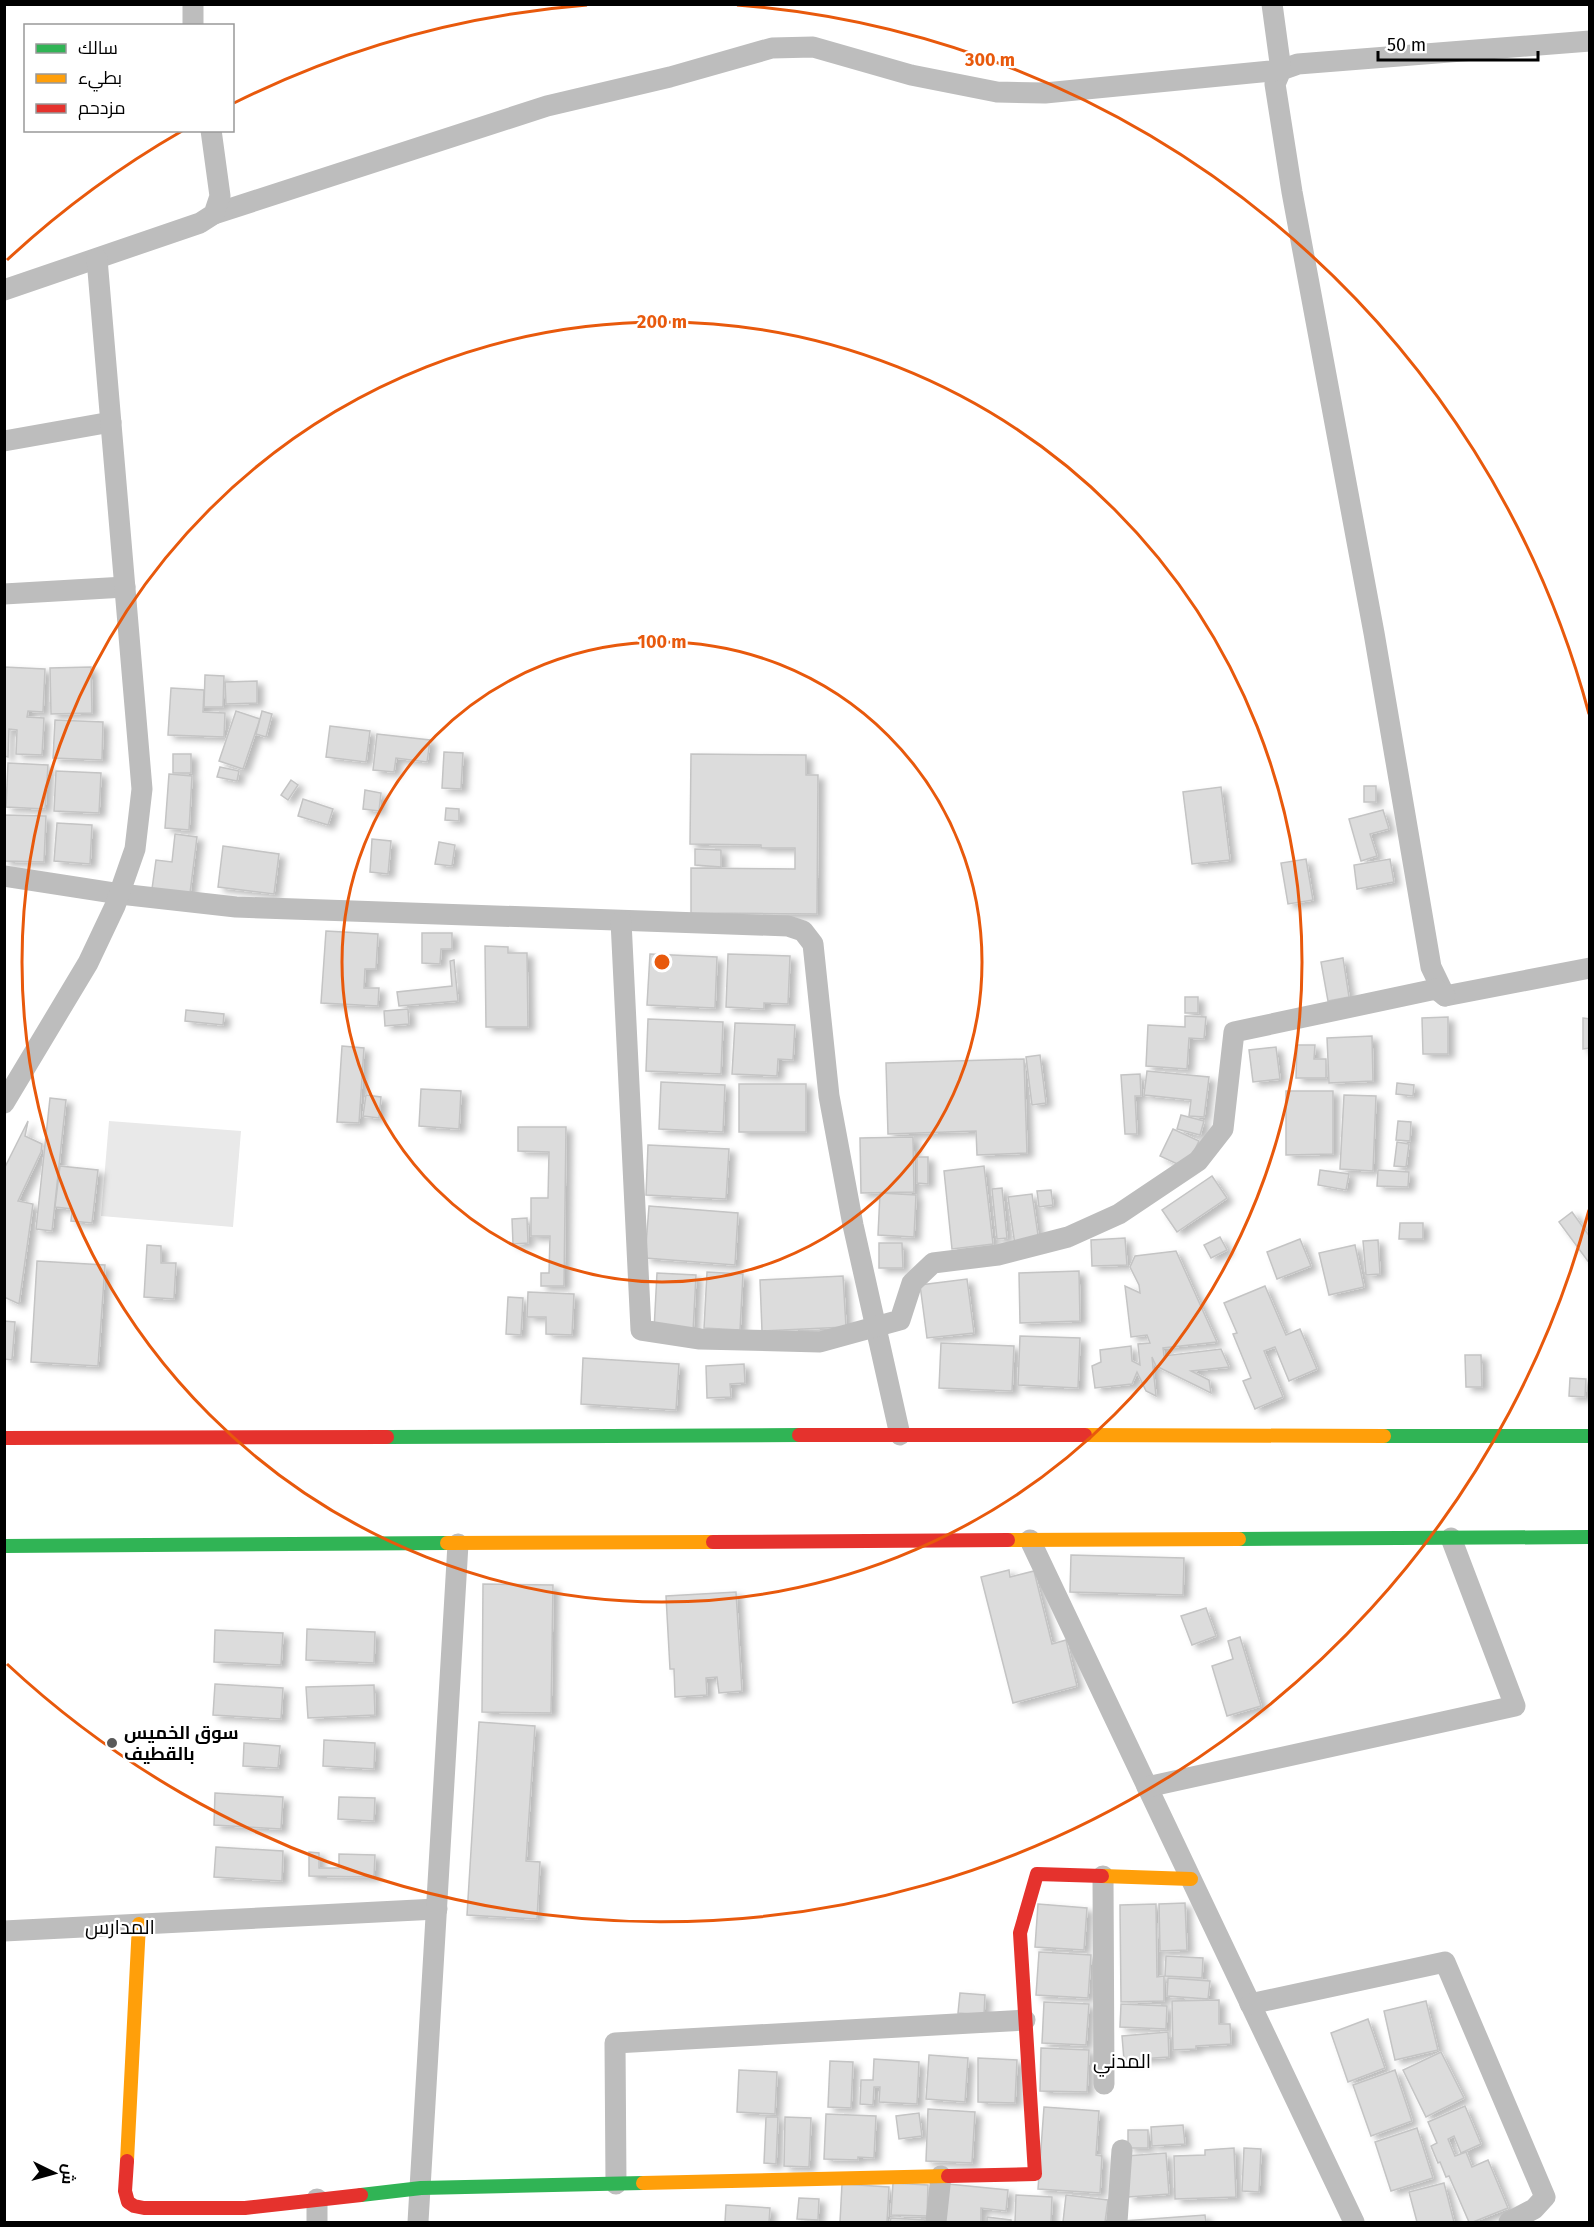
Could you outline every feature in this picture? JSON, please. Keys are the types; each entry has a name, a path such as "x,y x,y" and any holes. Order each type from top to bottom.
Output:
{"main road":[{"path":"4,1438 900,1435 1590,1436"},
{"path":"4,1546 1590,1537"},
{"path":"139,1924 125,2192 128,2202 151,2215 245,2208 421,2188 1035,2174 1020,1933 1037,1874 1191,1879"}],"street":[{"path":"193,4 193,24"},
{"path":"1272,4 1281,70 1275,84 1292,192 1374,633 1431,968 1445,996"},
{"path":"4,291 200,223 214,214 547,106 670,77 772,48 813,47 911,75 997,92 1045,93 1281,70 1298,64 1590,41"},
{"path":"211,132 220,196 214,214"},
{"path":"4,1103 88,963 120,894 135,849 142,789 97,258"},
{"path":"4,441 111,422"},
{"path":"4,594 125,587"},
{"path":"4,876 120,894 236,907 788,926 803,931 813,944 829,1096 853,1225 900,1435"},
{"path":"621,921 641,1330 700,1339 820,1342 900,1320 912,1283 933,1263 998,1255 1068,1237 1119,1214 1198,1161 1222,1129 1234,1032 1436,989 1445,996 1590,968"},
{"path":"1147,1787 1515,1706 1451,1538"},
{"path":"1030,1540 1354,2223"},
{"path":"418,2223 458,1544"},
{"path":"1103,1876 1104,2084"},
{"path":"4,1931 437,1909"},
{"path":"1250,2004 1445,1962 1545,2197 1534,2208 1509,2223"},
{"path":"616,2184 615,2043 1025,2020"},
{"path":"1117,2223 1122,2150"},
{"path":"936,2223 941,2176"},
{"path":"317,2199 317,2223"}],"shaded area":[{"path":"109,1121 241,1131 233,1227 101,1216"}],"building":[{"path":"4,667 45,669 43,712 28,711 27,717 44,718 42,755 16,754 17,730 9,729 8,757 4,756"},
{"path":"91,667 92,713 51,714 50,668"},
{"path":"205,675 224,676 223,707 204,707"},
{"path":"257,681 257,703 226,704 225,682"},
{"path":"171,688 204,690 203,712 225,713 224,737 168,735"},
{"path":"236,711 260,719 243,769 219,761"},
{"path":"262,711 272,714 266,737 256,734"},
{"path":"55,720 103,722 102,760 53,758"},
{"path":"330,726 370,731 366,762 326,757"},
{"path":"377,734 430,740 427,762 396,758 394,772 373,770"},
{"path":"444,752 463,753 461,789 442,788"},
{"path":"173,754 191,754 191,773 173,773"},
{"path":"691,754 806,755 806,775 818,775 817,914 691,913 691,868 795,869 795,848 690,844"},
{"path":"8,763 48,765 45,809 6,807"},
{"path":"220,767 239,771 237,781 217,777"},
{"path":"56,771 101,773 99,813 54,811"},
{"path":"169,774 192,776 189,830 165,828"},
{"path":"291,780 298,785 288,800 281,795"},
{"path":"1364,786 1376,786 1376,802 1364,802"},
{"path":"1221,787 1230,860 1192,864 1183,792"},
{"path":"365,790 381,793 379,811 363,809"},
{"path":"303,799 333,809 328,825 298,816"},
{"path":"446,808 459,809 459,821 445,820"},
{"path":"1383,810 1389,829 1370,834 1377,856 1361,861 1349,819"},
{"path":"4,815 46,816 44,862 4,861"},
{"path":"57,823 92,825 90,864 54,861"},
{"path":"175,834 197,837 190,893 152,889 156,860 172,862"},
{"path":"372,839 391,841 388,874 370,872"},
{"path":"439,842 455,845 452,866 435,864"},
{"path":"223,846 279,854 274,894 218,887"},
{"path":"695,849 721,850 721,867 695,865"},
{"path":"1306,859 1313,900 1288,904 1281,863"},
{"path":"1390,859 1394,882 1357,889 1354,865"},
{"path":"326,931 378,934 376,969 365,969 364,988 379,988 378,1006 321,1003"},
{"path":"422,933 452,933 452,949 441,949 440,964 422,963"},
{"path":"485,946 508,947 508,953 527,953 528,1027 486,1027"},
{"path":"650,954 717,957 715,1008 647,1005"},
{"path":"728,954 790,956 788,1004 764,1003 764,1009 726,1007"},
{"path":"1343,958 1349,997 1328,1001 1321,962"},
{"path":"454,960 458,1001 399,1006 397,992 452,986 450,961"},
{"path":"1185,997 1198,997 1198,1013 1185,1013"},
{"path":"408,1009 409,1024 385,1026 384,1011"},
{"path":"186,1010 224,1014 223,1025 185,1021"},
{"path":"1185,1016 1206,1017 1204,1039 1189,1038 1187,1069 1146,1066 1148,1025 1185,1027"},
{"path":"1448,1017 1448,1054 1423,1054 1422,1018"},
{"path":"1583,1018 1590,1019 1590,1048 1583,1049"},
{"path":"648,1019 723,1022 721,1074 646,1071"},
{"path":"735,1023 795,1025 793,1060 778,1059 777,1076 732,1074"},
{"path":"1372,1036 1373,1081 1329,1083 1327,1038"},
{"path":"1297,1045 1315,1045 1314,1059 1326,1059 1326,1078 1296,1078"},
{"path":"342,1046 364,1048 359,1123 337,1122"},
{"path":"1276,1047 1280,1079 1253,1082 1249,1050"},
{"path":"1040,1055 1046,1103 1032,1105 1026,1057"},
{"path":"1024,1059 1027,1153 977,1155 976,1131 888,1134 886,1063"},
{"path":"1147,1071 1209,1077 1204,1117 1189,1116 1191,1100 1144,1095"},
{"path":"1140,1074 1141,1096 1135,1096 1137,1134 1125,1134 1121,1075"},
{"path":"661,1082 725,1085 723,1132 659,1129"},
{"path":"1397,1083 1414,1085 1413,1096 1396,1094"},
{"path":"739,1084 806,1084 806,1132 739,1132"},
{"path":"421,1089 461,1091 459,1129 419,1126"},
{"path":"1286,1091 1333,1091 1333,1154 1286,1155"},
{"path":"366,1095 381,1097 379,1118 363,1116"},
{"path":"1344,1095 1376,1096 1373,1171 1340,1169"},
{"path":"50,1098 66,1100 52,1231 36,1229"},
{"path":"1181,1115 1204,1121 1200,1135 1177,1129"},
{"path":"28,1121 25,1136 42,1144 41,1152 18,1201 33,1204 19,1304 4,1297 4,1169"},
{"path":"1398,1121 1411,1122 1410,1141 1396,1140"},
{"path":"518,1127 566,1127 564,1286 541,1286 541,1273 549,1273 550,1236 531,1236 531,1198 548,1198 549,1152 518,1151"},
{"path":"1173,1129 1199,1141 1186,1168 1160,1156"},
{"path":"913,1137 914,1192 861,1193 860,1138"},
{"path":"1397,1142 1409,1144 1406,1167 1394,1166"},
{"path":"648,1145 729,1149 726,1199 646,1195"},
{"path":"917,1157 928,1157 928,1184 917,1183"},
{"path":"60,1166 98,1170 92,1223 71,1221 72,1209 55,1207"},
{"path":"984,1166 993,1244 952,1249 944,1171"},
{"path":"1320,1170 1349,1174 1346,1190 1318,1185"},
{"path":"1378,1170 1409,1172 1408,1187 1377,1186"},
{"path":"1212,1176 1227,1198 1177,1232 1162,1210"},
{"path":"1002,1188 1007,1238 997,1239 992,1189"},
{"path":"1051,1190 1053,1205 1039,1207 1037,1191"},
{"path":"880,1193 916,1195 914,1237 878,1235"},
{"path":"1032,1194 1039,1242 1015,1245 1008,1197"},
{"path":"649,1206 738,1213 735,1265 645,1258"},
{"path":"1572,1212 1590,1237 1590,1264 1559,1222"},
{"path":"527,1218 528,1243 513,1244 512,1219"},
{"path":"1400,1223 1423,1223 1423,1239 1399,1239"},
{"path":"1220,1237 1227,1250 1211,1258 1204,1245"},
{"path":"1125,1238 1127,1265 1092,1266 1091,1240"},
{"path":"1300,1239 1311,1266 1277,1279 1267,1252"},
{"path":"1378,1240 1380,1274 1366,1275 1363,1241"},
{"path":"879,1243 902,1243 903,1268 879,1268"},
{"path":"147,1245 161,1246 161,1263 176,1263 174,1299 144,1297"},
{"path":"1355,1245 1364,1287 1329,1295 1319,1253"},
{"path":"1176,1251 1217,1342 1163,1348 1164,1356 1221,1349 1229,1367 1191,1371 1209,1380 1211,1393 1156,1366 1152,1357 1156,1396 1146,1391 1137,1372 1132,1384 1095,1388 1092,1366 1101,1362 1100,1350 1131,1346 1132,1361 1140,1365 1138,1344 1150,1343 1147,1335 1131,1337 1125,1286 1140,1293 1139,1285 1130,1267 1135,1256"},
{"path":"37,1261 105,1265 98,1366 31,1362"},
{"path":"1079,1271 1080,1321 1020,1323 1019,1273"},
{"path":"707,1272 743,1274 740,1330 704,1328"},
{"path":"657,1273 696,1275 693,1332 654,1330"},
{"path":"843,1276 846,1327 762,1331 760,1280"},
{"path":"967,1279 974,1333 927,1338 920,1285"},
{"path":"1265,1286 1286,1335 1300,1329 1317,1369 1289,1381 1275,1347 1264,1351 1283,1397 1255,1409 1243,1381 1251,1378 1233,1334 1237,1333 1224,1303"},
{"path":"528,1292 574,1294 572,1335 546,1334 546,1317 527,1317"},
{"path":"508,1297 523,1298 521,1335 506,1334"},
{"path":"4,1321 15,1322 12,1360 4,1359"},
{"path":"1020,1336 1080,1338 1078,1388 1018,1385"},
{"path":"941,1343 1014,1346 1012,1391 939,1388"},
{"path":"1465,1355 1481,1355 1482,1387 1466,1387"},
{"path":"583,1358 679,1364 676,1410 581,1404"},
{"path":"744,1364 745,1383 730,1384 731,1397 707,1398 706,1366"},
{"path":"1570,1378 1586,1379 1585,1397 1569,1396"},
{"path":"1071,1555 1184,1558 1183,1595 1070,1592"},
{"path":"1009,1570 1010,1577 1034,1571 1052,1644 1066,1640 1077,1686 1013,1703 981,1577"},
{"path":"483,1584 553,1585 551,1713 482,1712"},
{"path":"736,1592 742,1691 719,1693 717,1677 706,1678 707,1695 675,1697 674,1669 670,1669 666,1596"},
{"path":"1206,1608 1216,1636 1192,1645 1181,1616"},
{"path":"307,1629 375,1632 374,1663 306,1660"},
{"path":"215,1630 283,1633 281,1665 214,1662"},
{"path":"1240,1637 1261,1706 1227,1716 1212,1666 1233,1659 1228,1641"},
{"path":"215,1684 283,1688 281,1719 213,1715"},
{"path":"374,1685 375,1715 308,1718 306,1687"},
{"path":"479,1722 535,1726 526,1861 540,1862 537,1919 467,1915"},
{"path":"324,1740 375,1743 374,1769 323,1766"},
{"path":"244,1743 280,1746 278,1768 243,1766"},
{"path":"215,1793 283,1797 281,1829 214,1825"},
{"path":"339,1797 375,1798 374,1821 338,1819"},
{"path":"216,1847 283,1851 282,1881 214,1877"},
{"path":"309,1852 319,1853 319,1868 339,1868 339,1854 375,1855 374,1877 309,1876"},
{"path":"1185,1903 1187,1950 1160,1951 1159,1904"},
{"path":"1038,1904 1087,1908 1084,1950 1035,1947"},
{"path":"1156,1904 1157,1977 1164,1976 1164,2001 1121,2002 1120,1905"},
{"path":"1039,1952 1091,1955 1088,1998 1036,1995"},
{"path":"1166,1956 1203,1958 1202,1978 1165,1976"},
{"path":"1168,1978 1210,1981 1208,1999 1167,1996"},
{"path":"960,1993 985,1995 984,2015 958,2013"},
{"path":"1219,2000 1219,2024 1230,2024 1231,2044 1173,2050 1172,2001"},
{"path":"1426,2001 1438,2050 1395,2060 1384,2011"},
{"path":"1044,2002 1089,2004 1086,2045 1042,2043"},
{"path":"1121,2004 1167,2006 1166,2029 1120,2027"},
{"path":"1368,2019 1385,2068 1348,2082 1331,2033"},
{"path":"1168,2032 1169,2057 1124,2060 1122,2036"},
{"path":"1041,2048 1089,2050 1087,2092 1040,2091"},
{"path":"1441,2052 1464,2098 1426,2117 1403,2070"},
{"path":"929,2055 968,2058 965,2102 926,2099"},
{"path":"978,2058 1017,2060 1015,2103 978,2102"},
{"path":"874,2059 919,2062 917,2104 879,2102 880,2087 874,2087 873,2105 860,2104 861,2080 873,2080"},
{"path":"830,2061 853,2062 851,2108 828,2107"},
{"path":"739,2070 777,2072 775,2114 737,2112"},
{"path":"1395,2070 1412,2121 1371,2136 1353,2085"},
{"path":"1465,2106 1481,2144 1461,2153 1454,2136 1448,2139 1455,2156 1466,2152 1472,2167 1488,2160 1508,2208 1473,2222 1469,2222 1449,2176 1446,2177 1440,2162 1438,2163 1431,2146 1437,2143 1428,2122"},
{"path":"1044,2107 1099,2111 1096,2155 1102,2156 1100,2193 1038,2189"},
{"path":"928,2109 975,2112 972,2163 926,2161"},
{"path":"919,2113 922,2136 899,2139 896,2116"},
{"path":"826,2114 876,2116 874,2158 824,2159"},
{"path":"766,2117 778,2117 776,2164 764,2163"},
{"path":"785,2117 811,2118 809,2167 784,2166"},
{"path":"1183,2125 1185,2144 1152,2146 1151,2127"},
{"path":"1417,2128 1433,2178 1391,2191 1375,2142"},
{"path":"1128,2130 1148,2130 1148,2148 1128,2148"},
{"path":"1234,2148 1236,2197 1175,2199 1174,2156 1205,2155 1205,2150"},
{"path":"1244,2148 1261,2149 1259,2192 1242,2191"},
{"path":"1166,2153 1169,2194 1128,2197 1126,2156"},
{"path":"893,2183 928,2185 927,2216 891,2215"},
{"path":"1444,2183 1454,2222 1417,2222 1409,2192"},
{"path":"842,2184 889,2187 887,2222 840,2222"},
{"path":"948,2184 1008,2190 1006,2211 981,2208 981,2222 944,2222"},
{"path":"1016,2195 1052,2197 1051,2222 1015,2222"},
{"path":"1066,2195 1108,2200 1105,2222 1063,2222"},
{"path":"799,2198 819,2199 818,2220 797,2219"},
{"path":"726,2205 770,2208 769,2222 725,2222"},
{"path":"1205,2215 1206,2222 1123,2222 1123,2221"},
{"path":"987,2217 1011,2220 1011,2222 987,2222"},
{"path":"891,2218 925,2220 925,2222 890,2222"}],"traffic: fast":[{"path":"387,1437 799,1435"},
{"path":"1384,1436 1590,1436"},
{"path":"1239,1539 1590,1537"},
{"path":"4,1546 447,1543"},
{"path":"361,2195 421,2188 643,2183"}],"traffic: slow":[{"path":"1085,1435 1384,1436"},
{"path":"1008,1540 1239,1539"},
{"path":"447,1543 713,1542"},
{"path":"1102,1876 1191,1879"},
{"path":"127,2161 139,1924"},
{"path":"643,2183 948,2176"}],"traffic: jam":[{"path":"799,1435 1085,1435"},
{"path":"4,1438 387,1437"},
{"path":"713,1542 1008,1540"},
{"path":"948,2176 1035,2174 1020,1933 1037,1874 1102,1876"},
{"path":"127,2161 125,2191 128,2202 144,2208 245,2208 361,2195"}],"place":[{"name":"سوق الخميس بالقطيف","path":"112,1743"}],"district":[{"name":"المدارس","path":"120,1927"},
{"name":"المدني","path":"1122,2061"}]}
